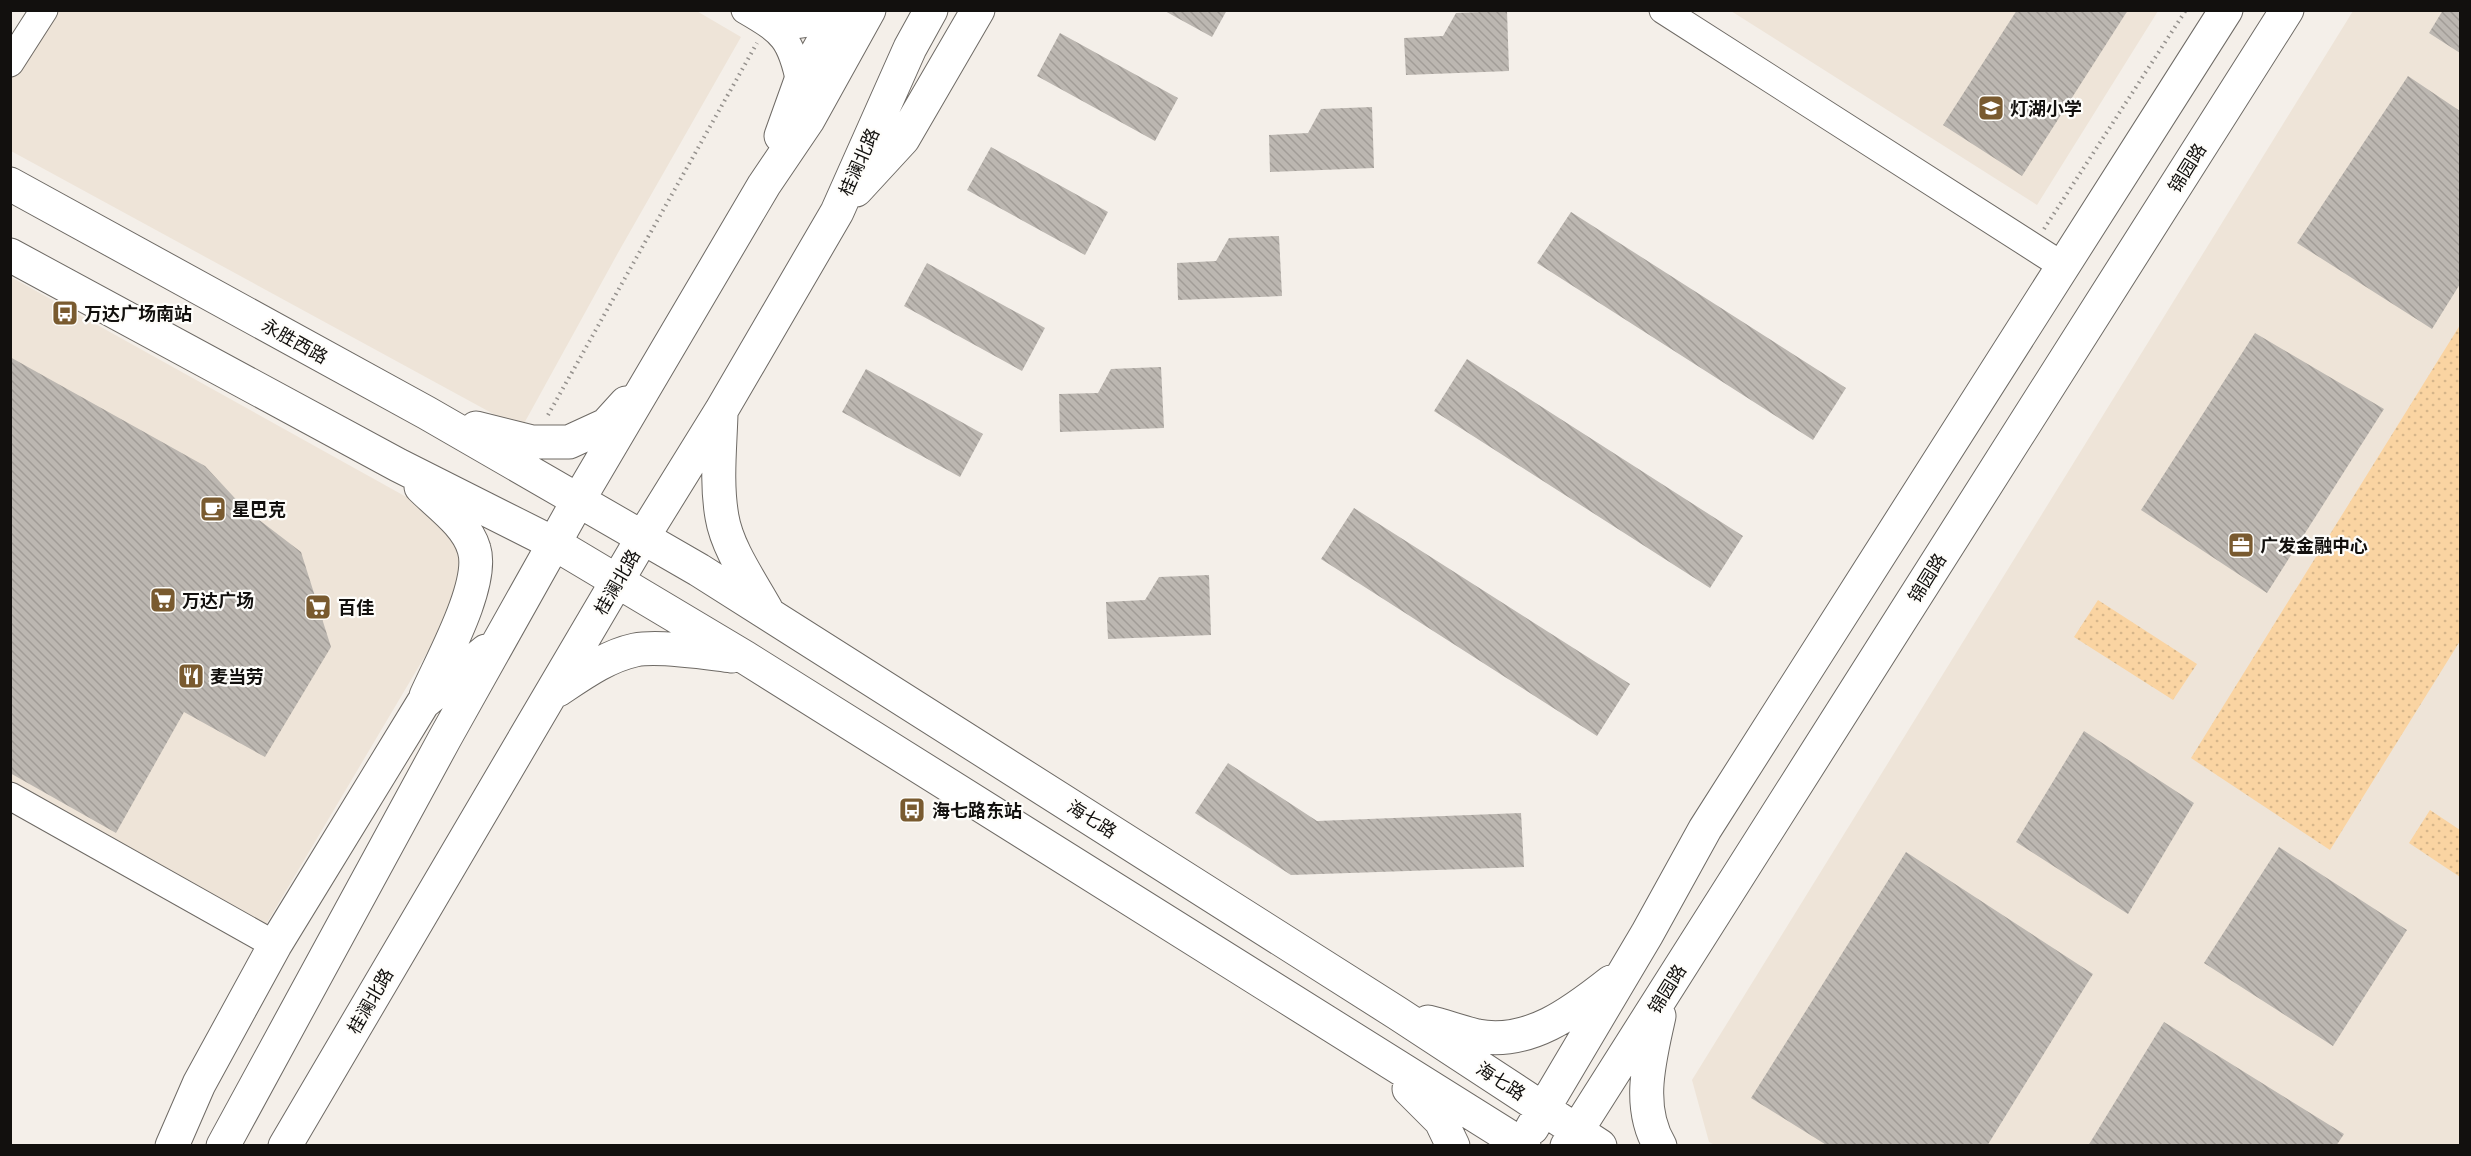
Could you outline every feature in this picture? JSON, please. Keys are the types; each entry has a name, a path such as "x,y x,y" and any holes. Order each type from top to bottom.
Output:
{"main road":[{"path":"223,1146 579,499 764,185 808,120 869,10"},
{"name":"桂澜北路","path":"285,1146 837,212 910,48 931,10"},
{"path":"837,212 903,139 978,10"},
{"path":"10,255 398,465 555,544 746,658 1522,1145 1705,829 2226,10"},
{"name":"锦园路","path":"1581,1141 1665,993 2287,10"},
{"path":"764,185 800,83 841,11"},
{"name":"永胜西路","path":"10,184 579,499"},
{"path":"427,413 506,437 532,442 569,442 606,425 648,380"},
{"path":"721,411 719,473 722,518 736,555 769,614"},
{"path":"172,1146 199,1084 275,945 423,703 476,578 474,549 460,525 398,465"},
{"name":"海七路","path":"579,499 699,570 1397,1013 1543,1109 1581,1141"},
{"path":"423,703 501,638"},
{"path":"551,694 597,664 636,649 682,650 746,658"},
{"path":"1397,1013 1479,1036 1511,1036 1541,1029 1574,1011 1626,969"},
{"path":"1660,1146 1646,1101 1649,1061 1665,993"},
{"path":"1372,1051 1441,1121 1453,1146"}],"street":[{"path":"10,63 44,10"},
{"path":"1663,10 2034,245 2063,266"},
{"path":"757,17 788,27 820,21 841,11"},
{"path":"757,17 779,31 786,41 795,58 800,83"},
{"path":"10,796 275,945"}],"path":[{"path":"2034,245 2186,10"},
{"path":"532,442 757,17"}],"shaded area":[{"path":"695,10 741,37 521,429 11,151 10,79 55,11"},
{"name":"灯湖小学","path":"1731,11 2158,11 2037,205"},
{"name":"广发金融中心","path":"2353,11 2460,11 2460,1145 1715,1145 1709,1142 1692,1080"},
{"path":"11,277 410,499 453,531 463,572 457,602 261,933 11,792"},
{"path":"2460,325 2460,641 2330,850 2191,758"},
{"path":"2098,600 2197,664 2173,700 2074,637"},
{"path":"2430,810 2460,830 2460,877 2409,843"}],"building":[{"path":"1163,10 1227,10 1212,37"},
{"path":"2017,10 2128,10 2022,176 1943,125"},
{"path":"2443,10 2460,10 2460,53 2429,33"},
{"path":"1507,11 1509,71 1406,75 1404,38 1443,36 1456,13"},
{"path":"1060,33 1178,98 1155,141 1037,76"},
{"path":"2408,76 2460,111 2460,284 2432,329 2297,243"},
{"path":"1372,107 1374,168 1270,172 1269,135 1308,133 1321,109"},
{"path":"991,147 1108,212 1085,255 967,190"},
{"path":"1571,212 1846,388 1813,440 1537,263"},
{"path":"1279,236 1282,296 1178,300 1177,263 1216,261 1229,238"},
{"path":"927,263 1045,328 1022,371 904,306"},
{"path":"2255,333 2384,409 2267,593 2141,510"},
{"name":"万达广场","path":"10,357 205,466 245,509 301,552 331,647 265,757 184,712 116,833 10,773"},
{"path":"1467,359 1743,536 1710,588 1434,411"},
{"path":"1161,367 1164,428 1060,432 1059,394 1098,393 1111,369"},
{"path":"866,369 983,434 960,477 842,412"},
{"path":"1354,508 1630,684 1597,736 1321,559"},
{"path":"1209,575 1211,635 1108,639 1106,602 1145,600 1159,577"},
{"path":"2084,731 2194,803 2128,914 2016,842"},
{"path":"1228,763 1317,821 1521,813 1524,867 1291,875 1195,813"},
{"path":"2279,847 2407,930 2333,1046 2204,963"},
{"path":"1906,852 2093,974 1987,1146 1828,1146 1751,1098"},
{"path":"2164,1022 2344,1134 2336,1146 2088,1146"}],"place":[{"name":"灯湖小学","path":"1991,108"},
{"name":"万达广场南站","path":"65,313"},
{"name":"星巴克","path":"213,509"},
{"name":"广发金融中心","path":"2241,545"},
{"name":"万达广场","path":"163,600"},
{"name":"百佳","path":"318,607"},
{"name":"麦当劳","path":"191,676"},
{"name":"海七路东站","path":"912,810"}]}
